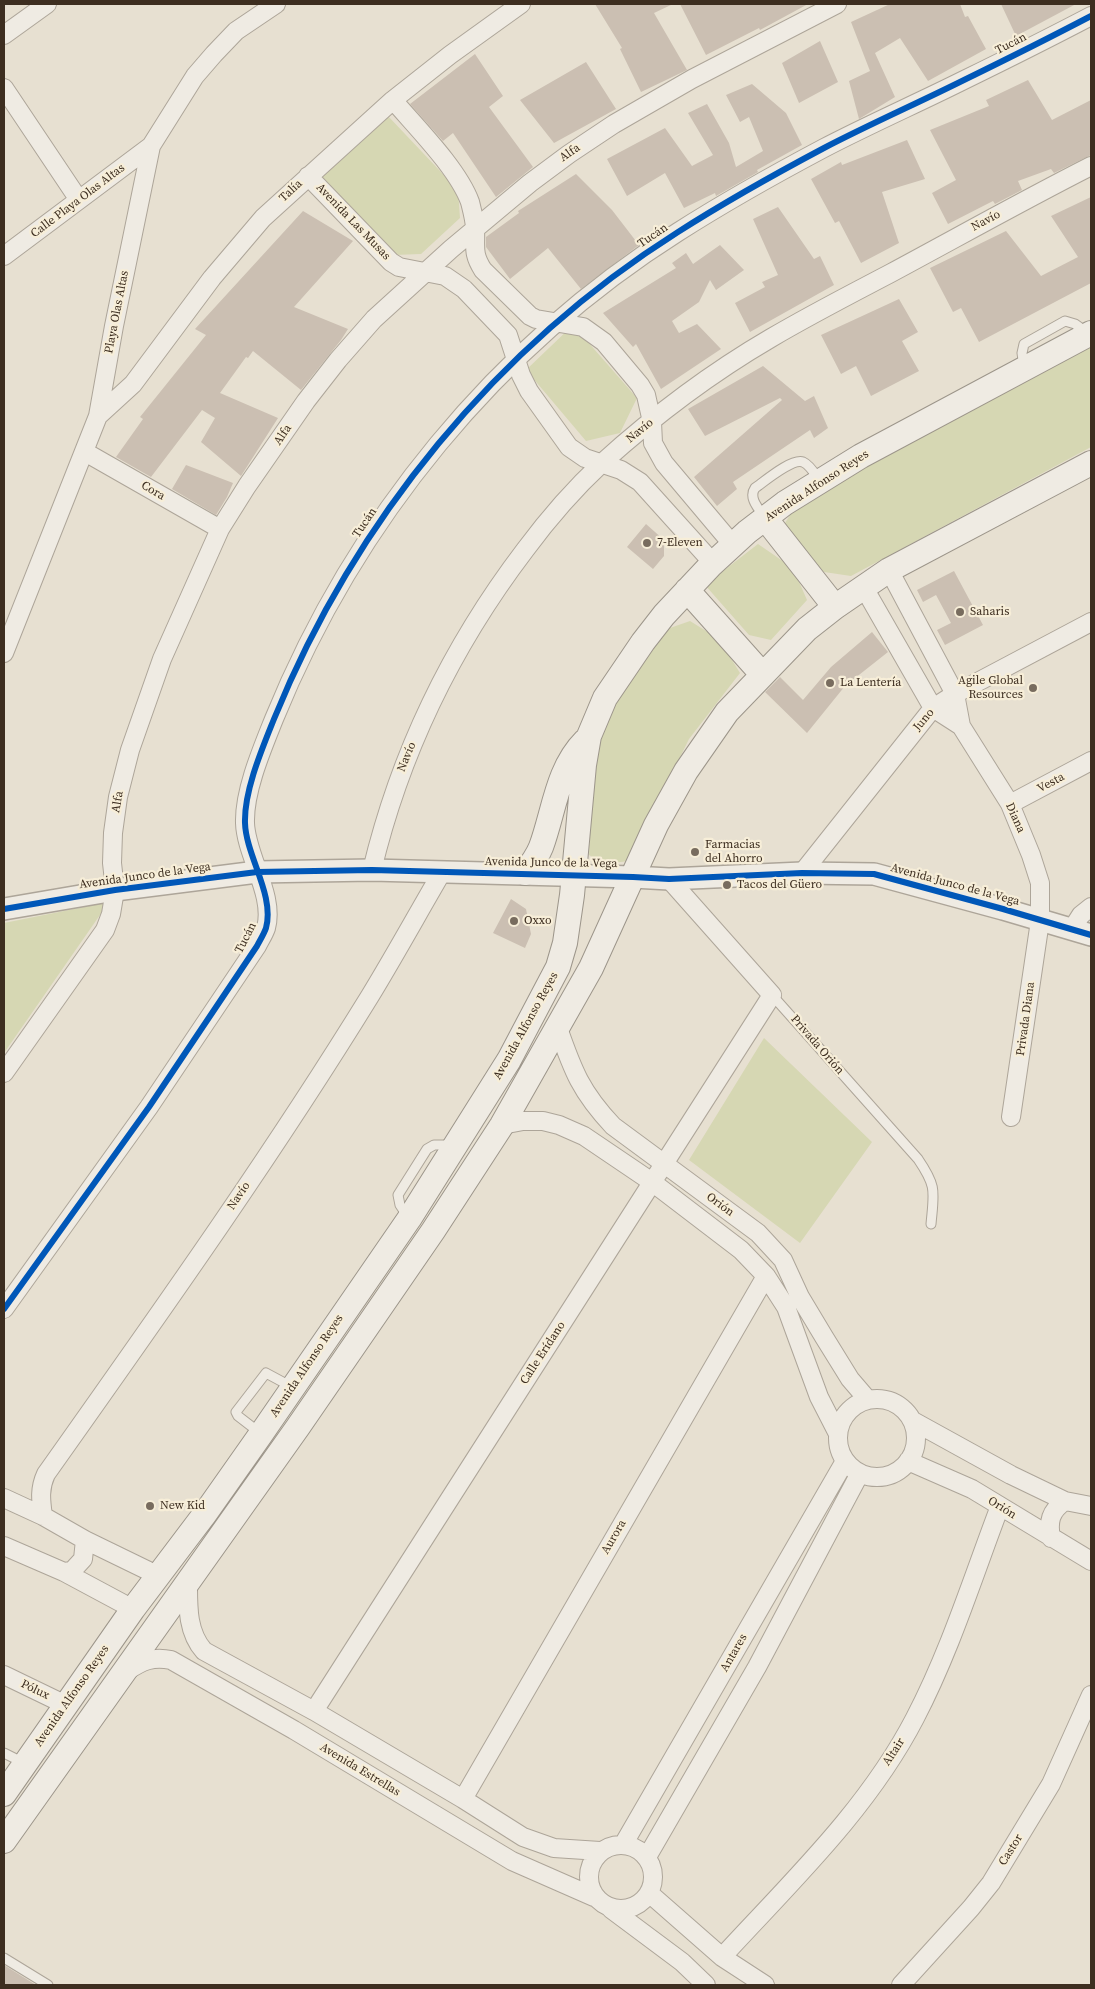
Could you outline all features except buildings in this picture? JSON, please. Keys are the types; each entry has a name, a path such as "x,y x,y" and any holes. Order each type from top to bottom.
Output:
{"main road":[{"name":"Avenida Alfonso Reyes","path":"4,1794 133,1609 159,1576 293,1388 409,1219 509,1060 558,968 569,922 584,765 590,736 605,698 643,642 687,590 713,563 765,518 820,480 861,456 1090,333"},
{"path":"4,1841 309,1410 433,1231 502,1125 591,968 656,825 686,771 727,712 807,629 864,586 889,570 1091,463"},
{"path":"765,518 835,607"},
{"path":"687,590 762,674"},
{"path":"525,874 540,848 562,778 570,760 590,736"}],"street":[{"path":"4,35 47,4"},
{"name":"Playa Olas Altas","path":"4,653 98,416 114,326 151,146 195,76 214,54 236,31 276,4"},
{"name":"Talía","path":"98,416 133,384 212,278 263,218 393,100 450,55 521,4"},
{"name":"Alfa","path":"4,1073 105,930 112,914 115,890 112,863 118,797 130,750 162,659 220,529 247,486 306,401 338,360 374,319 476,228 530,183 614,124 692,79 837,4"},
{"name":"Tucán","path":"4,1309 149,1107 257,946 266,926 267,907 265,894 247,842 245,822 247,801 255,771 273,721 317,626 351,566 399,493 431,452 464,413 516,360 556,323 606,282 642,257 724,204 824,148 1091,16"},
{"path":"4,88 79,200"},
{"path":"393,100 465,190 471,205 476,228 474,251 477,261 483,270 536,320 583,326 604,342 640,385 646,395 652,422 653,443 664,463 733,545"},
{"name":"Calle Playa Olas Altas","path":"4,256 151,146"},
{"name":"Navío","path":"372,870 382,827 395,787 427,709 450,664 485,606 514,564 546,524 600,464 700,384 771,338 1091,166"},
{"name":"Avenida Las Musas","path":"308,176 391,262 399,267 445,276 464,289 508,335 528,390 569,447 577,454 600,464 621,470 640,482 713,563"},
{"name":"Cora","path":"85,452 220,529"},
{"name":"Diana","path":"889,570 955,694 961,726 1010,804 1031,855 1040,883 1040,921"},
{"name":"Diana","path":"864,586 933,708 961,726"},
{"name":"Juno","path":"802,873 933,708 955,694 1091,622"},
{"name":"Vesta","path":"1010,804 1091,761"},
{"name":"Avenida Junco de la Vega","path":"4,909 115,890 257,872 372,870 574,875 669,880 802,873 874,874 1081,932"},
{"name":"Navío","path":"43,1516 40,1497 41,1484 46,1474 187,1274 300,1105 371,995 442,872"},
{"name":"Privada Orión","path":"669,880 772,995"},
{"path":"1081,932 1081,915 1091,907"},
{"name":"Privada Diana","path":"1011,1117 1040,921"},
{"name":"Calle Erídano","path":"314,1712 772,995"},
{"name":"Orión","path":"558,1028 572,1068 583,1089 596,1108 613,1126 758,1233 783,1260 800,1297 850,1380 868,1400"},
{"name":"Orión","path":"502,1125 523,1121 543,1121 559,1125 584,1136 652,1182 741,1250 766,1276 786,1307 819,1397 838,1434"},
{"name":"Aurora","path":"462,1799 766,1276"},
{"path":"913,1421 916,1442 908,1461 895,1473 878,1477 860,1474 845,1461 839,1448 838,1434 842,1419 853,1406 868,1400 886,1400 902,1407 913,1421 1011,1475 1065,1501 1091,1506"},
{"name":"Antares","path":"623,1845 845,1461"},
{"name":"Orión","path":"908,1461 972,1489 1091,1561"},
{"path":"647,1857 757,1667 860,1474"},
{"path":"4,1498 159,1576"},
{"path":"1051,1538 1050,1518 1059,1505 1065,1501"},
{"name":"Altair","path":"722,1957 828,1841 858,1805 888,1763 914,1720 939,1669 1000,1506"},
{"path":"64,1572 72,1571 79,1566 85,1553 85,1540"},
{"path":"4,1546 64,1572 133,1609"},
{"path":"188,1581 189,1610 193,1636 204,1651 314,1712 523,1837 537,1843 568,1850 600,1851 611,1846 623,1845 636,1848 647,1857 654,1875 650,1893 640,1904 626,1910 611,1909"},
{"name":"Avenida Estrellas","path":"126,1671 144,1660 161,1658 171,1660 294,1730 512,1861 594,1898"},
{"name":"Pólux","path":"4,1675 66,1705"},
{"name":"Castor","path":"901,1985 971,1908 991,1882 1051,1784 1091,1695"},
{"path":"600,1851 590,1865 588,1882 594,1898 682,1962 706,1985"},
{"path":"650,1893 722,1957 765,1985"}],"lane":[{"name":"Privada Orión","path":"772,995 918,1159 929,1175 934,1190 931,1224"},
{"path":"261,1434 238,1416 236,1412 266,1373 293,1388"},
{"path":"4,1753 25,1764"},
{"path":"4,1958 48,1985"}],"green space":[{"path":"388,116 458,190 460,218 421,254 394,255 318,174"},
{"path":"573,325 637,398 620,433 586,441 526,370"},
{"path":"1091,338 1091,447 851,576 824,572 782,528 806,489"},
{"path":"758,544 793,568 807,600 771,640 749,635 705,585"},
{"path":"690,621 719,639 740,673 689,739 629,861 604,864 589,855 592,745 650,635"},
{"path":"109,902 4,1053 4,923"},
{"path":"764,1038 872,1142 800,1243 689,1160"}],"cycle path":[{"path":"4,1309 149,1107 263,935 268,915 267,902 250,849 245,823 247,797 259,757 307,646 346,575 389,508 438,444 492,384 549,329 612,278 678,232 750,188 824,148 947,89 1091,16"},
{"path":"4,909 115,890 257,872 372,870 669,879 802,873 874,874 1091,935"}],"place":[{"name":"7-Eleven","path":"647,543"},
{"name":"Saharis","path":"960,612"},
{"name":"La Lentería","path":"830,683"},
{"name":"Agile Global Resources","path":"1033,688"},
{"name":"Farmacias del Ahorro","path":"695,852"},
{"name":"Tacos del Güero","path":"727,885"},
{"name":"Oxxo","path":"514,921"},
{"name":"New Kid","path":"150,1506"}]}
